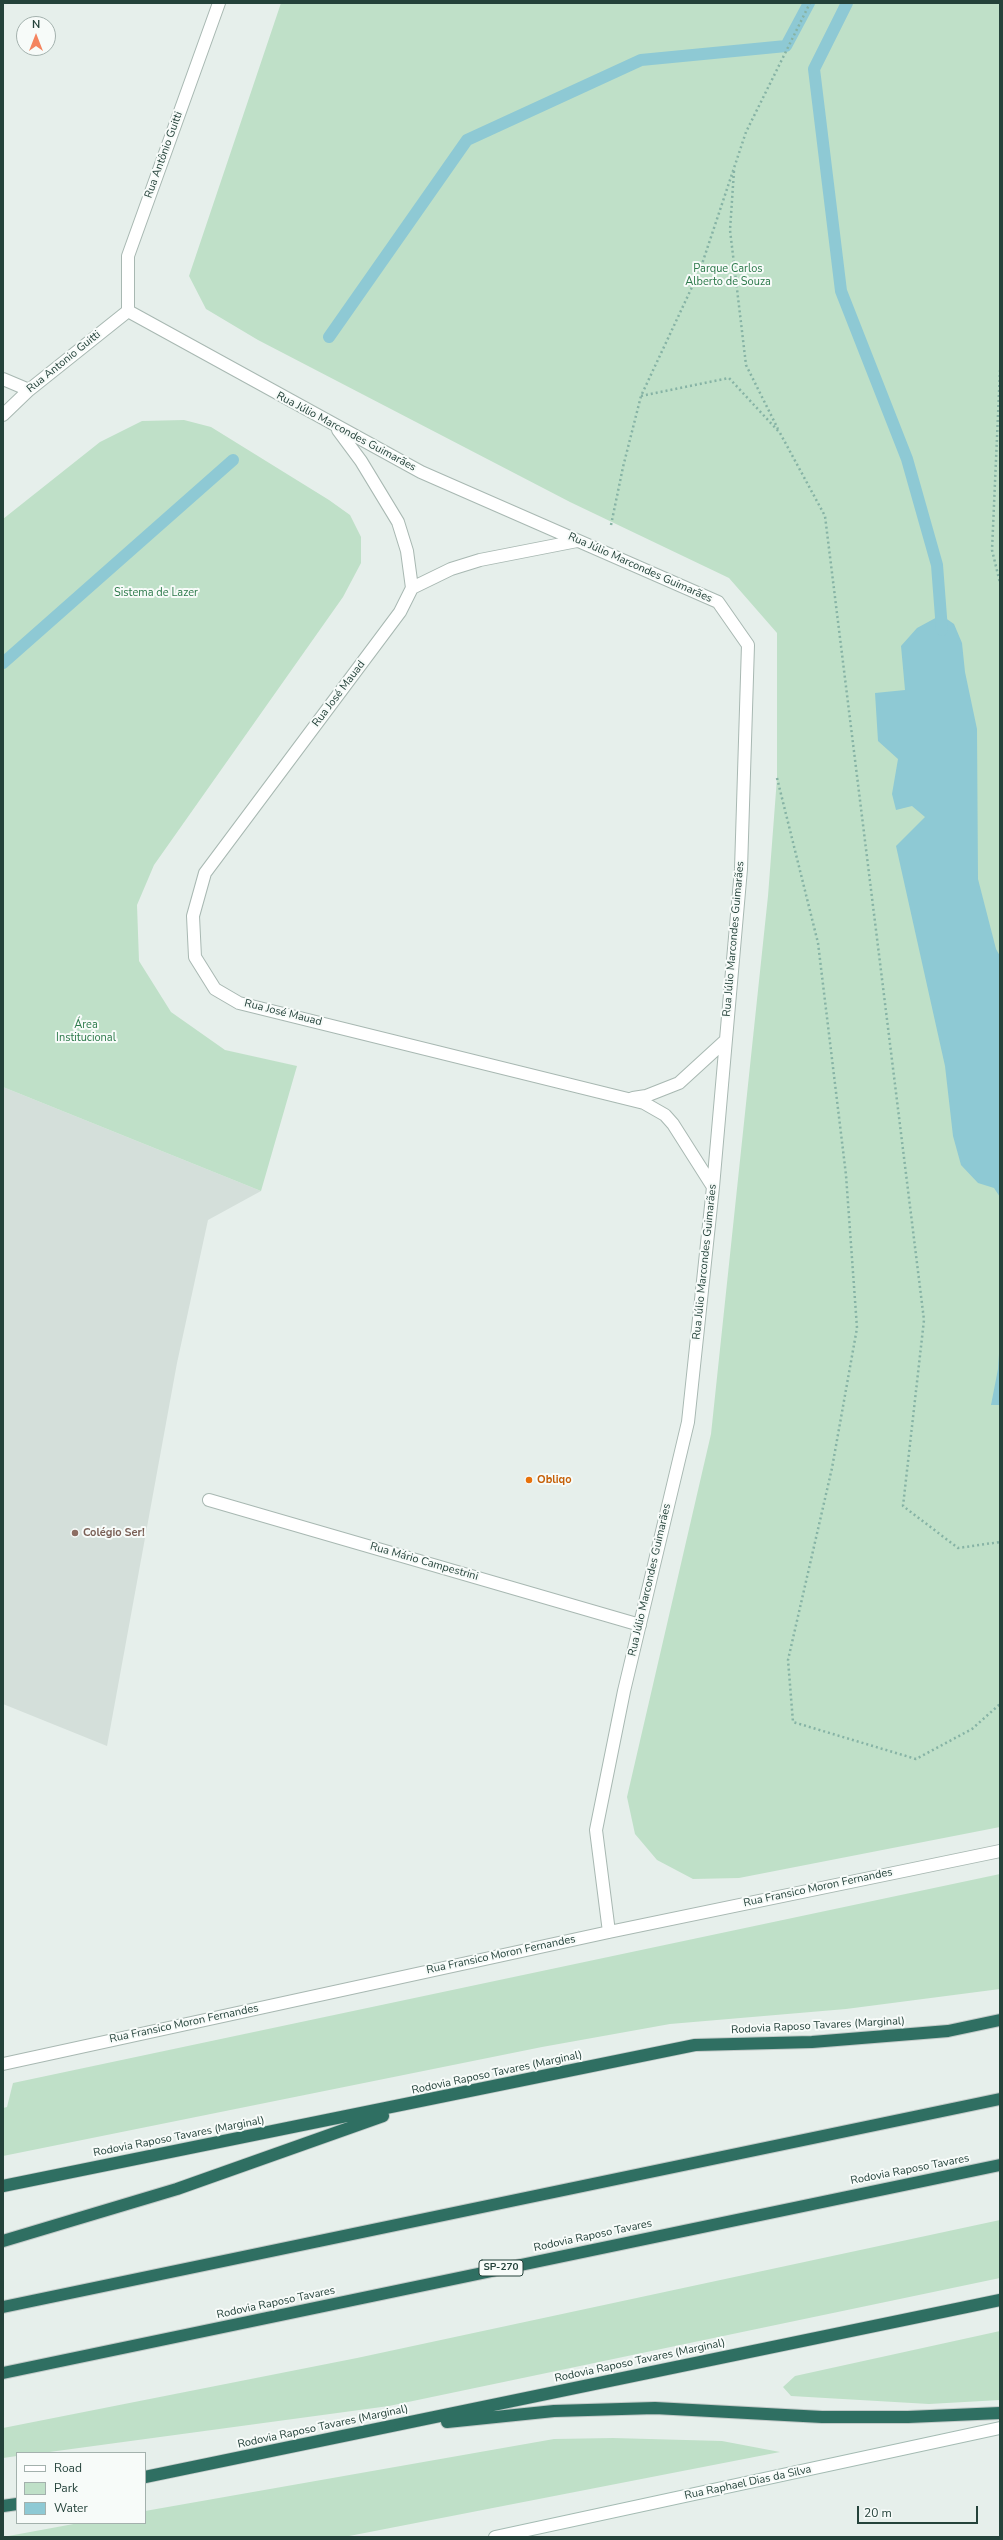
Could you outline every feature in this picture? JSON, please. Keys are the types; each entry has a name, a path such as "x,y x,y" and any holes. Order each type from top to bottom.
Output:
{"highway":[{"name":"Rodovia Raposo Tavares (Marginal)","path":"3,2186 424,2102 695,2045 812,2042 948,2031 1000,2020"},
{"path":"3,2307 1000,2099"},
{"path":"3,2241 177,2189 424,2102"},
{"name":"Rodovia Raposo Tavares","path":"3,2373 1000,2165"},
{"name":"Rodovia Raposo Tavares (Marginal)","path":"146,2477 1000,2300"},
{"path":"384,2428 554,2411 655,2408 822,2417 908,2417 1000,2413"},
{"path":"3,2506 16,2504"}],"street":[{"name":"Rua Antônio Guitti","path":"128,311 128,256 219,3"},
{"name":"Rua Antonio Guitti","path":"3,415 30,390 128,311"},
{"name":"Rua Júlio Marcondes Guimarães","path":"128,311 336,427 421,472 718,602 748,645 741,869 713,1187 688,1422 640,1625 596,1830 609,1932"},
{"path":"3,379 30,390"},
{"path":"336,427 361,461 398,522 407,551 412,588 451,569 480,560 578,541"},
{"name":"Rua José Mauad","path":"412,588 400,612 205,873 193,916 195,957 215,989 239,1003 630,1098 644,1103 665,1115 713,1187"},
{"name":"Rua José Mauad","path":"630,1098 646,1096 679,1083 726,1040"},
{"name":"Rua Mário Campestrini","path":"209,1500 640,1625"},
{"name":"Rua Fransico Moron Fernandes","path":"3,2064 609,1932 1000,1851"},
{"name":"Rua Raphael Dias da Silva","path":"495,2537 1000,2428"}],"path":[{"path":"605,553 623,467 641,396 700,270 746,132 810,3"},
{"path":"735,166 730,230 746,365 780,433 825,516 923,1312 903,1506 958,1548 1000,1542"},
{"path":"1000,370 992,550 1000,583"},
{"path":"641,396 729,378 780,433"},
{"path":"777,778 818,943 846,1175 857,1328 832,1468 788,1660 793,1722 916,1759 972,1729 1000,1704"}],"shaded area":[{"name":"Colégio Ser!","path":"3,1087 261,1191 208,1220 177,1363 107,1746 3,1704"}],"green space":[{"name":"Parque Carlos Alberto de Souza","path":"281,3 1000,3 1000,1827 739,1878 693,1879 657,1860 635,1834 627,1797 711,1434 768,896 777,778 777,633 729,578 570,502 258,340 206,309 189,276"},
{"name":"Sistema de Lazer","path":"184,420 211,427 329,500 350,515 361,537 361,563 343,597 154,865 137,905 139,961 171,1012 225,1050 297,1066 261,1191 3,1087 3,519 100,442 142,421"},
{"path":"1000,1874 1000,1989 846,2009 670,2024 542,2047 3,2156 3,2108 7,2107 13,2083"},
{"path":"1000,2220 1000,2278 389,2406 49,2452 16,2452 16,2456 3,2458 3,2428 357,2358"},
{"path":"1000,2331 1000,2400 929,2404 791,2396 783,2387 795,2376"},
{"path":"613,2438 722,2441 780,2452 344,2537 3,2537 74,2524 146,2524 146,2511 554,2439"}],"water":[{"path":"941,615 954,624 962,643 965,672 977,729 978,879 996,949 1000,956 1000,1197 994,1188 978,1183 961,1165 953,1136 945,1066 896,846 925,817 912,806 896,810 892,794 898,759 878,741 875,693 905,690 901,646 917,628"},
{"path":"1000,1339 1000,1405 991,1405 998,1369"}],"waterway":[{"path":"329,337 467,140 641,60 786,46 809,3"},
{"path":"847,3 814,69 841,291 907,459 937,565 942,630"},
{"path":"3,663 233,460"}],"place":[{"name":"Obliqo","path":"529,1480"},
{"name":"Colégio Ser!","path":"75,1533"}],"park label":[{"name":"Área Institucional","path":"86,1031"}]}
